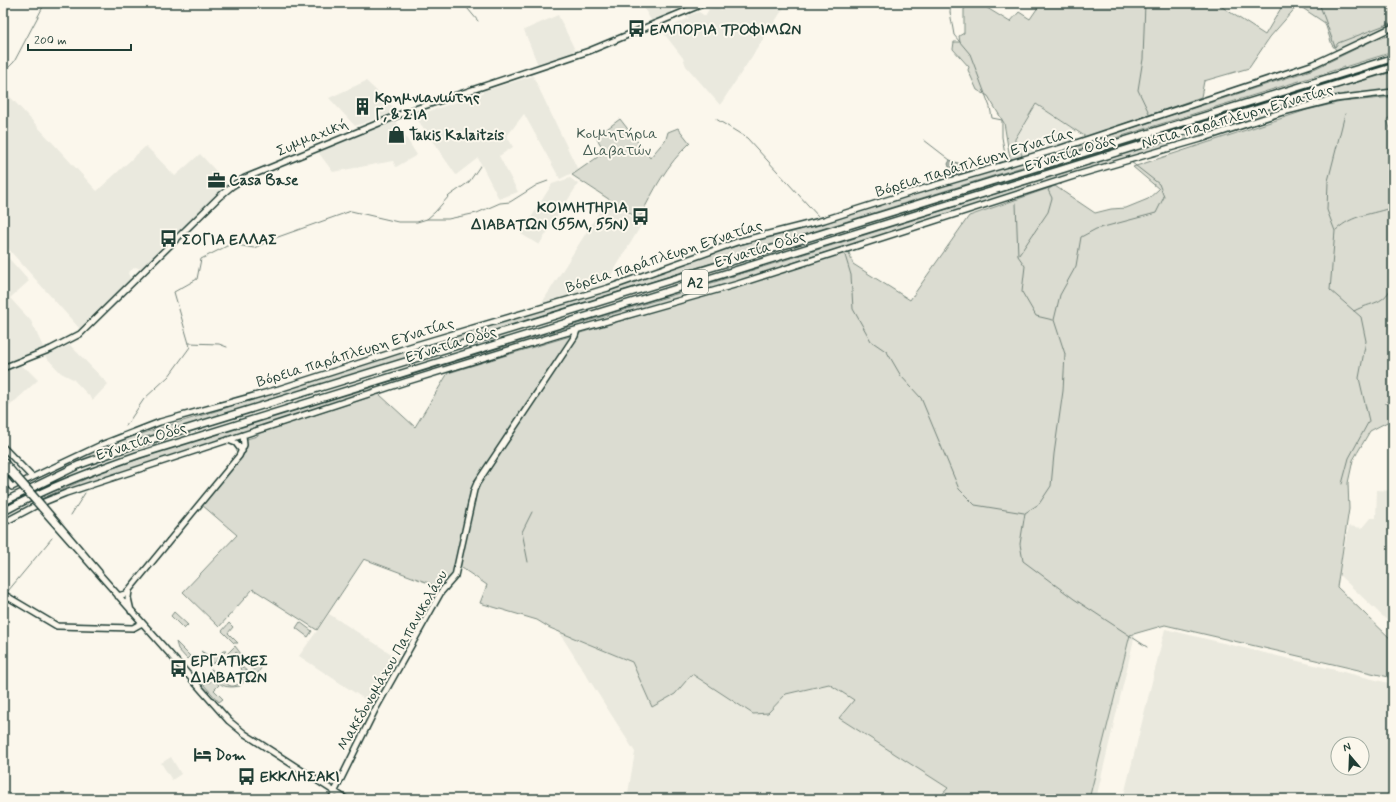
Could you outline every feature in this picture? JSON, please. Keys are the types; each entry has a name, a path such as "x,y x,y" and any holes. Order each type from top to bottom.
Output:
{"highway":[{"name":"Εγνατία Οδός","path":"3,502 79,466 134,445 1393,58"},
{"name":"Εγνατία Οδός","path":"3,512 80,475 138,454 1393,66"}],"street":[{"name":"Συμμαχική","path":"3,368 51,349 80,334 219,197 245,178 406,112 589,51 705,3"},
{"name":"Βόρεια παράπλευρη Εγνατίας","path":"3,477 12,487 101,444 160,422 275,390 416,345 608,288 737,242 818,222 909,193 1058,149 1314,64 1393,27"},
{"name":"Νότια παράπλευρη Εγνατίας","path":"227,440 577,330 725,288 1084,173 1187,144 1301,107 1346,97 1393,92"},
{"name":"Μακεδονομάχου Παπανικολάου","path":"332,795 376,708 441,592 455,576 474,490 477,484 575,336 577,330"},
{"path":"118,596 133,583 180,529 242,450 244,443 242,435"},
{"path":"3,523 54,497 227,440 236,443 242,450"},
{"path":"3,447 32,477"},
{"path":"3,460 104,581 234,726 332,795 346,799"},
{"path":"3,465 14,475"},
{"path":"118,596 125,594 133,583"},
{"path":"129,590 128,597 131,612"},
{"path":"3,594 57,626 133,628 142,623"}],"shaded area":[{"path":"641,3 667,3 673,13 652,22"},
{"path":"736,3 787,3 720,105 686,66 683,58 662,31 689,18 686,16 699,12 705,16 709,9 717,7 721,10"},
{"path":"558,15 576,52 538,65 524,30"},
{"path":"533,76 578,170 560,179 524,114 507,136 513,147 499,156 518,192 499,199 478,158 456,175 415,116 483,93 483,91"},
{"path":"366,81 398,111 355,126 329,98"},
{"path":"3,89 97,191 146,146 175,176 200,154 228,184 161,248 142,269 135,267 128,273 131,280 80,329 3,243"},
{"path":"1036,104 1077,131 1072,134 1074,140 1021,156 1022,153 1015,144 1016,138"},
{"path":"395,120 417,155 396,167 393,161 333,172 318,152"},
{"path":"950,160 974,173 938,182 939,179 950,169 948,164"},
{"path":"570,178 578,184 539,245 521,234 552,184"},
{"path":"606,201 642,224 607,282 540,306"},
{"path":"3,252 29,281 10,298 31,321 44,349 3,365"},
{"path":"70,345 108,384 93,400 73,379 61,373 45,356"},
{"path":"19,365 28,370 38,380 3,412 3,372"},
{"path":"1175,466 1096,799 627,799 635,752 538,599"},
{"path":"1377,490 1393,491 1393,626 1338,574 1349,526 1362,528 1370,518 1376,518"},
{"path":"329,614 401,660 375,706 299,656"},
{"path":"1165,629 1393,684 1393,799 1123,799"},
{"path":"171,757 181,774 172,780 161,763"}],"green space":[{"path":"971,3 979,3 1010,22 1019,12 1030,19 1041,3 1216,3 1265,35 1284,3 1393,3 1393,23 1337,51 1332,45 1325,23 1298,5 1270,37 1249,68 1204,81 1201,97 1086,137 1036,104 1015,139 1015,144 1022,154 1021,157 1010,159 1004,123 988,96 977,90 968,70 969,67 953,49 954,42 960,42 959,36 964,33 964,9"},
{"path":"1393,34 1393,52 115,448 30,486 27,483 115,442 300,385 408,349 612,288 732,247 816,226 925,190 1117,133 1314,69 1372,41"},
{"path":"1393,61 1393,63 905,214 904,212"},
{"path":"1393,72 1393,90 1350,95 1095,167 1011,196 804,259 714,290 459,364 231,436 62,492 43,501 41,499 101,472 174,447 670,296 1299,99"},
{"path":"1393,97 1393,116 1387,119 1393,138 1393,395 1385,403 1393,406 1393,419 1370,431 1353,460 1348,483 1349,509 1337,587 1393,641 1393,678 1165,625 1130,635 1089,799 938,799 948,788 839,718 854,700 829,684 786,694 768,713 753,714 692,674 675,694 652,707 632,662 550,628 537,620 480,603 487,585 459,566 455,566 452,575 439,587 364,559 317,630 253,589 219,627 183,592 237,535 202,505 244,454 247,439 257,436 259,433 379,394 415,427 448,373 848,250 853,264 910,300 969,216 1055,186 1095,213 1111,209 1126,208 1148,199 1159,189 1133,167 1307,110 1341,102"},
{"name":"Κοιμητήρια Διαβατών","path":"620,119 650,158 666,139 668,132 678,128 690,143 667,169 639,219 572,175 605,152 596,137"},
{"path":"174,612 188,625 184,629 171,616"},
{"path":"300,622 312,631 308,637 296,628"},
{"path":"229,623 233,627 228,633 238,643 234,643 222,631"},
{"path":"176,642 190,656 187,659 178,649"},
{"path":"235,646 241,654 240,655 236,652 231,657 227,654"},
{"path":"201,651 212,658 217,653 219,655 223,651 226,651 213,664"},
{"path":"253,661 261,668 253,681 249,681 245,678 244,672 239,667 240,665 249,673 255,668 251,663"},
{"path":"211,669 230,686 234,686 244,679 245,680 240,686 229,687 221,685 215,679"},
{"path":"213,679 219,685 214,690 223,699 219,702 203,684 207,681 209,683"}],"waterway":[{"path":"3,73 14,62 45,3"},
{"path":"463,3 478,21"},
{"path":"951,3 950,12 954,35 970,54 990,107 992,118 1002,120 1002,137 1006,161"},
{"path":"1145,3 1143,59 1138,90 1149,113"},
{"path":"1319,3 1335,47 1338,43 1393,22"},
{"path":"1342,484 1349,458 1369,421 1359,378 1366,341 1361,317 1330,290 1335,231 1327,210 1328,181 1345,114"},
{"path":"716,119 747,138 818,216"},
{"path":"924,140 950,160"},
{"path":"1131,162 1159,184 1164,197 1156,213 1096,229 1081,237 1076,266 1060,295 1054,320 1065,354 1063,391 1051,486 1039,504 1025,513 1020,544 1023,561 1074,599 1147,647"},
{"path":"126,426 144,399 169,376 190,347 174,292 197,279 201,259 231,244 254,248 278,237 351,211 398,222 417,222 427,219 449,196 469,182 480,166"},
{"path":"427,219 448,219 477,213 500,203 510,202 537,185 548,181"},
{"path":"1019,255 1048,212 1052,198 1048,190 1053,186"},
{"path":"1016,203 1018,256 1025,266 1022,292 1036,316 1053,320"},
{"path":"1336,230 1342,225 1356,218 1393,207"},
{"path":"844,252 851,275 853,309 871,341 887,352 901,376 921,398 959,489 975,505 1024,513"},
{"path":"1354,311 1382,299 1386,296 1393,283"},
{"path":"189,343 219,344 227,347"},
{"path":"71,515 85,493"},
{"path":"528,562 522,532 532,512"},
{"path":"3,588 8,591 52,538"}],"place":[{"name":"ΕΜΠΟΡΙΑ ΤΡΟΦΙΜΩΝ","path":"637,29"},
{"name":"Κρημνιανιώτης Γ, & ΣΙΑ","path":"362,106"},
{"name":"Takis Kalaitzis","path":"396,135"},
{"name":"Casa Base","path":"216,180"},
{"name":"ΚΟΙΜΗΤΗΡΙΑ ΔΙΑΒΑΤΩΝ (55Μ, 55Ν)","path":"641,216"},
{"name":"ΣΟΓΙΑ ΕΛΛΑΣ","path":"169,239"},
{"name":"ΕΡΓΑΤΙΚΕΣ ΔΙΑΒΑΤΩΝ","path":"178,669"},
{"name":"Dom","path":"202,755"},
{"name":"ΕΚΚΛΗΣΑΚΙ","path":"247,776"}]}
